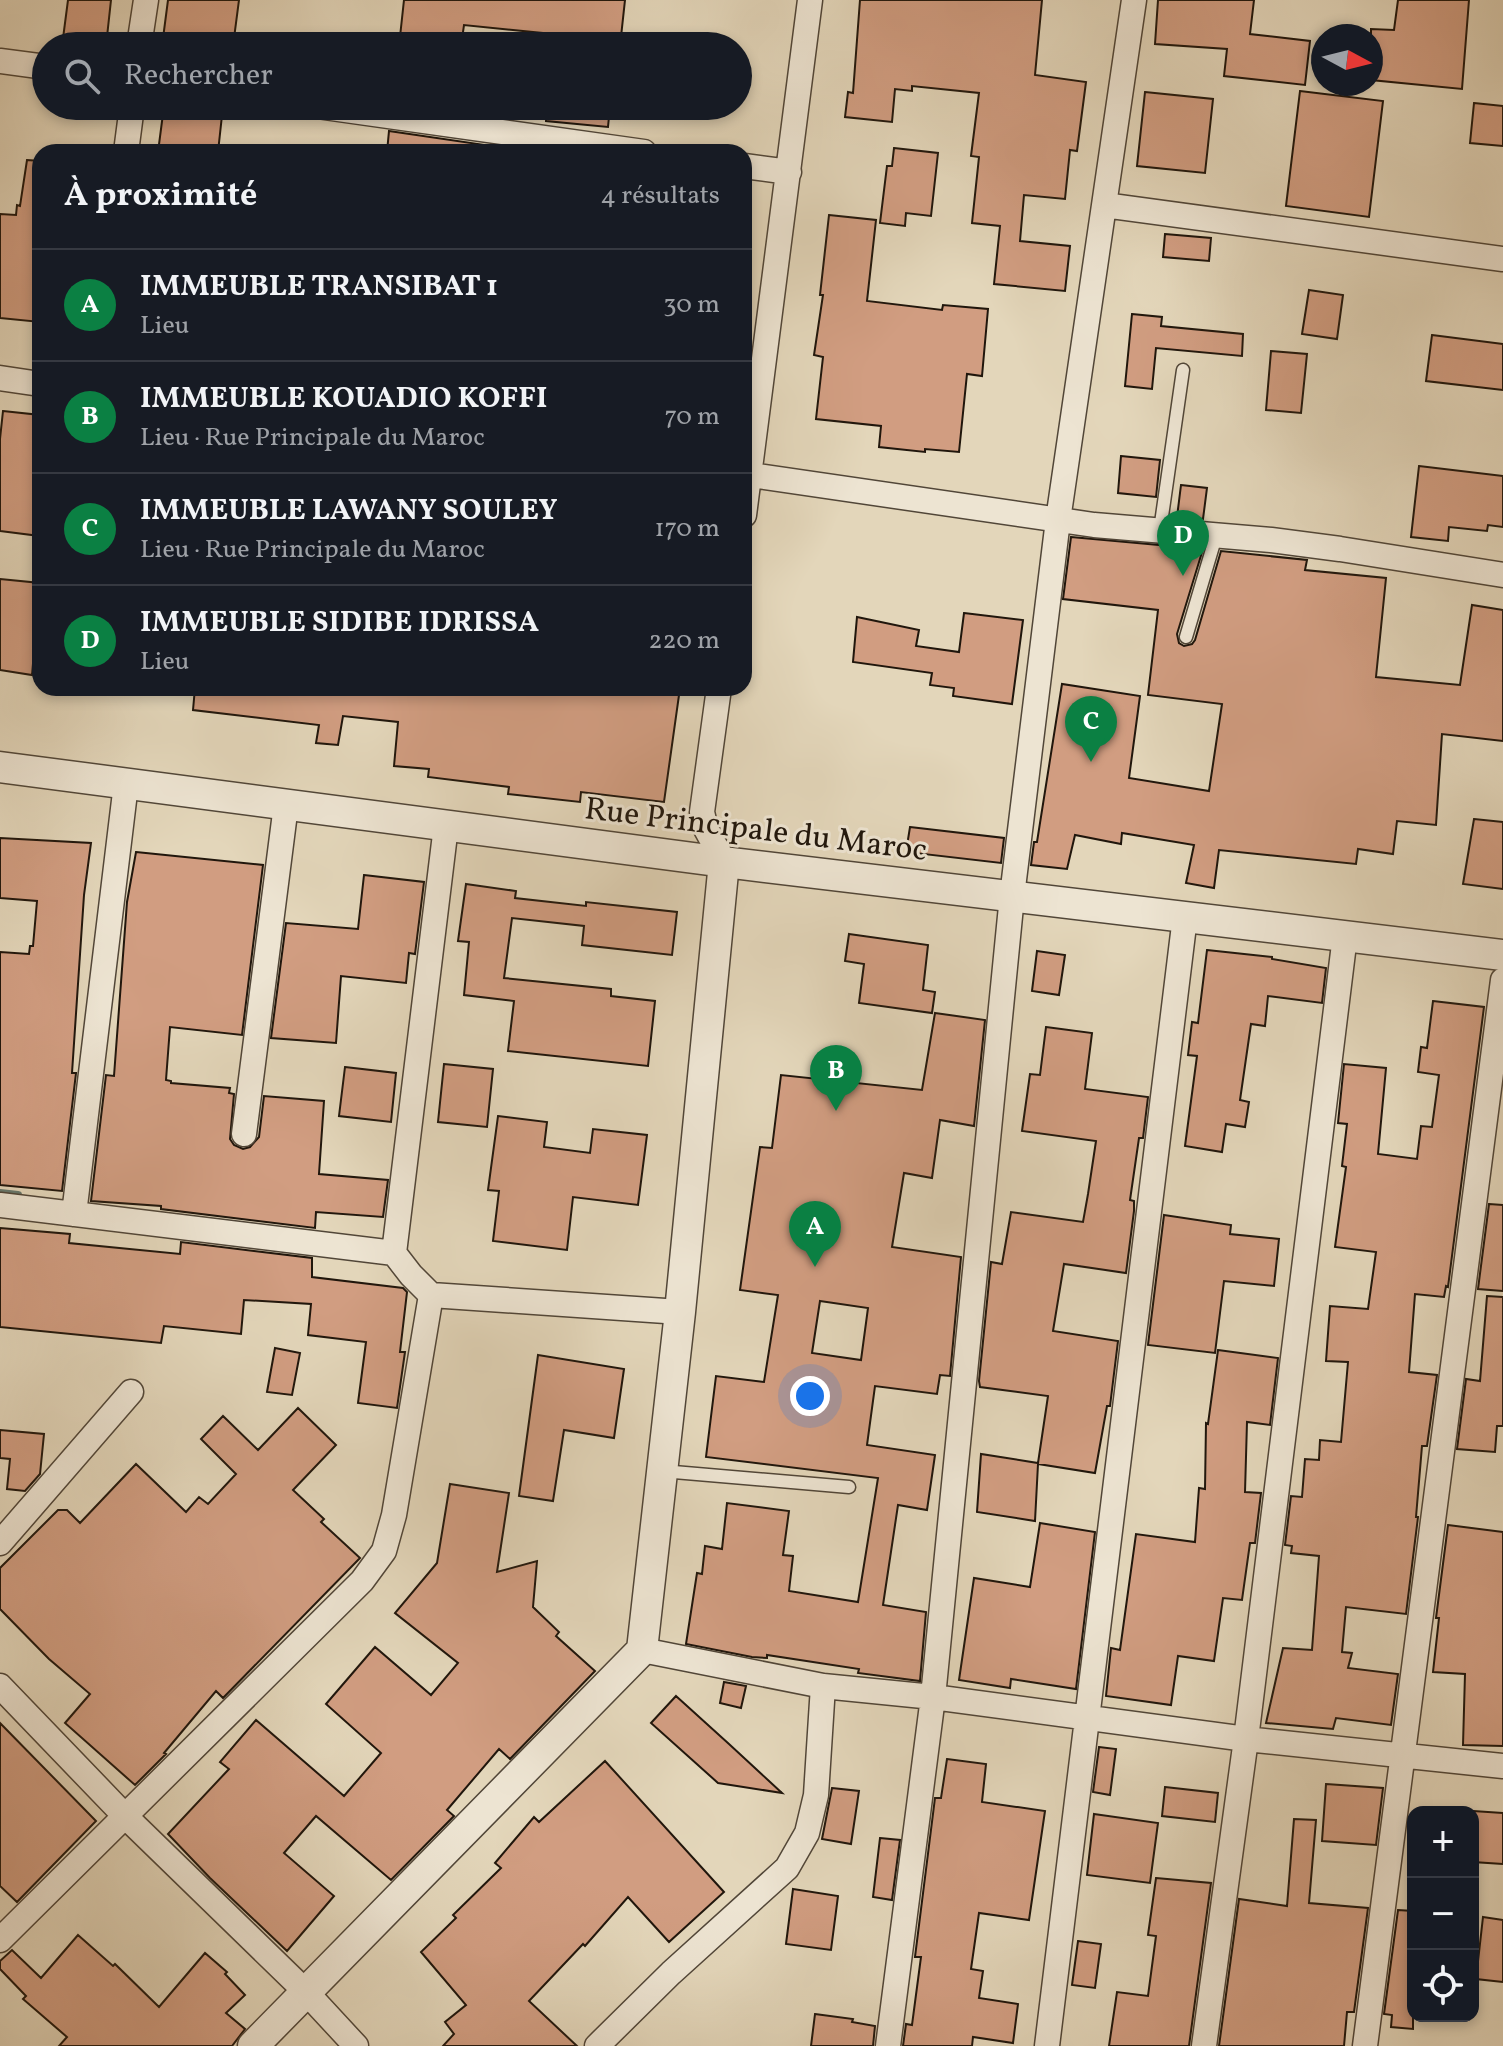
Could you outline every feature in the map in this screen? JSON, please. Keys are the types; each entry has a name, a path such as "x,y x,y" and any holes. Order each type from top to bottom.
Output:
{"street":[{"path":"141,32 146,0"},
{"path":"752,439 810,0"},
{"path":"888,2046 933,1697 1012,896 1058,520 1134,0"},
{"path":"0,61 32,65"},
{"path":"127,144 130,120"},
{"path":"417,120 587,144"},
{"path":"752,167 789,172"},
{"path":"1104,205 1503,259"},
{"path":"0,378 32,383"},
{"path":"752,476 1058,520 1340,549 1503,575"},
{"path":"253,2046 642,1650 680,1312 724,862 706,829 702,812 718,696"},
{"name":"Rue Principale du Maroc","path":"0,767 724,862 1503,955"},
{"path":"74,1214 126,784"},
{"path":"244,1134 286,805"},
{"path":"446,826 394,1253 431,1295 680,1312"},
{"path":"1047,2046 1185,917"},
{"path":"1204,2046 1246,1739 1345,936"},
{"path":"1365,2046 1503,980"},
{"path":"0,1205 394,1253"},
{"path":"0,1940 362,1581 384,1551 394,1515 431,1295"},
{"path":"0,1543 131,1392"},
{"path":"642,1650 823,1686 933,1697 1246,1739 1503,1766"},
{"path":"0,1686 124,1815 306,1992 356,2046"},
{"path":"597,2046 671,1973 787,1868 807,1833 816,1795 823,1686"}],"lane":[{"path":"1160,530 1183,370"},
{"path":"1186,637 1216,536"},
{"path":"662,1471 849,1487"}],"building":[{"path":"68,0 111,0 108,32 64,32"},
{"path":"168,0 239,0 235,32 164,32"},
{"path":"404,0 625,0 622,32 532,32 464,25 463,32 401,32"},
{"path":"860,0 1042,0 1035,75 1086,82 1077,151 1070,150 1065,199 1024,195 1020,241 1070,246 1065,291 994,284 1000,226 972,223 979,157 971,156 979,93 912,86 912,91 895,89 892,122 845,117 848,92 853,93"},
{"path":"1158,0 1254,0 1250,34 1310,41 1305,85 1224,76 1227,49 1155,44"},
{"path":"1398,0 1469,0 1462,89 1383,81 1383,30 1394,30"},
{"path":"1300,91 1311,92 1311,96 1383,101 1369,217 1286,206"},
{"path":"1145,92 1213,99 1205,173 1137,166"},
{"path":"1474,103 1503,106 1503,146 1470,143"},
{"path":"162,120 221,120 219,144 159,144"},
{"path":"546,120 609,120 608,127"},
{"path":"389,131 478,144 388,144"},
{"path":"894,148 938,153 931,216 906,213 905,226 880,223 887,166 892,166"},
{"path":"27,160 32,160 32,321 0,318 0,214 16,215 17,205 20,206"},
{"path":"829,215 876,220 867,301 942,310 943,305 988,309 982,376 967,374 959,452 879,447 881,426 816,419 823,357 814,355 823,295 820,295"},
{"path":"1165,234 1211,238 1209,261 1163,257"},
{"path":"1309,290 1343,295 1337,339 1302,334"},
{"path":"1132,314 1162,317 1161,326 1243,334 1242,356 1156,348 1152,389 1125,386"},
{"path":"1432,335 1503,344 1503,390 1426,381"},
{"path":"1271,351 1307,354 1301,413 1266,410"},
{"path":"3,411 32,414 32,535 0,531"},
{"path":"1121,456 1160,460 1156,497 1118,493"},
{"path":"1419,466 1503,476 1503,527 1488,525 1487,531 1449,527 1448,541 1411,537"},
{"path":"1181,485 1207,488 1203,519 1177,517"},
{"path":"1071,537 1203,549 1177,634 1179,643 1184,646 1195,640 1221,551 1307,560 1305,570 1386,578 1376,677 1460,685 1472,605 1503,610 1503,741 1442,734 1436,825 1397,821 1393,854 1358,849 1356,864 1219,850 1214,888 1186,883 1194,845 1122,833 1121,844 1075,835 1067,869 1031,865 1062,684 1140,696 1129,778 1209,791 1222,704 1148,695 1158,610 1063,599"},
{"path":"0,579 32,582 32,675 0,670"},
{"path":"964,613 1023,620 1012,704 953,696 954,688 930,685 932,673 853,662 857,617 919,630 916,646 959,652"},
{"path":"194,696 679,696 664,802 581,792 580,802 508,794 509,787 428,777 429,769 394,766 398,722 343,716 338,745 316,743 319,725 193,710"},
{"path":"1474,819 1503,822 1503,889 1463,884"},
{"path":"910,827 1004,838 1001,863 906,852"},
{"path":"0,838 91,843 84,895 72,1073 76,1073 62,1191 0,1185 0,952 29,954 30,946 33,946 37,901 0,898"},
{"path":"136,852 263,865 242,1035 170,1027 166,1080 230,1088 229,1093 234,1094 230,1139 243,1149 250,1147 259,1137 264,1096 324,1101 319,1174 388,1180 383,1217 316,1212 315,1228 161,1209 161,1206 91,1201 106,1075 114,1076 127,902"},
{"path":"364,875 424,882 415,954 409,953 406,983 341,976 336,1043 271,1038 286,923 358,929"},
{"path":"466,884 516,891 515,898 677,912 672,955 582,945 584,926 512,918 504,978 611,989 611,996 655,1001 648,1066 508,1051 514,1001 464,995 469,942 458,941"},
{"path":"849,934 928,945 923,990 935,992 932,1013 859,1003 864,964 845,961"},
{"path":"1207,950 1272,957 1326,968 1322,1003 1268,996 1265,1026 1251,1024 1240,1100 1249,1102 1245,1127 1226,1124 1222,1152 1185,1146 1197,1056 1188,1055 1192,1022 1198,1023"},
{"path":"1037,951 1065,955 1059,995 1032,991"},
{"path":"1433,1001 1484,1007 1448,1287 1444,1297 1415,1294 1409,1372 1437,1375 1427,1446 1422,1446 1418,1517 1406,1614 1346,1607 1342,1652 1352,1653 1348,1668 1398,1674 1391,1725 1336,1718 1333,1729 1266,1723 1283,1648 1312,1650 1319,1556 1291,1553 1292,1546 1285,1545 1291,1496 1302,1497 1305,1459 1319,1460 1320,1440 1341,1442 1348,1362 1326,1361 1330,1306 1368,1309 1376,1252 1335,1247 1346,1167 1342,1166 1347,1124 1338,1123 1344,1064 1386,1068 1378,1154 1417,1159 1421,1126 1432,1127 1439,1075 1418,1072 1421,1047 1427,1048"},
{"path":"935,1013 985,1020 974,1126 940,1120 932,1178 904,1173 892,1247 961,1257 950,1376 940,1375 937,1394 875,1386 867,1445 935,1455 927,1510 898,1505 883,1605 926,1612 920,1681 858,1673 859,1669 767,1655 767,1658 752,1657 686,1644 697,1573 702,1574 705,1546 722,1549 727,1503 789,1511 783,1555 793,1556 789,1591 858,1602 878,1478 706,1457 716,1376 764,1382 778,1295 740,1290 760,1147 772,1148 781,1075 922,1090","holes":["820,1301 868,1308 861,1360 812,1353"]},
{"path":"1046,1027 1092,1033 1085,1089 1148,1097 1130,1200 1134,1201 1134,1211 1126,1273 1064,1264 1053,1331 1118,1341 1110,1406 1107,1406 1095,1473 1038,1464 1035,1521 977,1512 981,1454 1038,1463 1048,1396 980,1387 979,1381 991,1262 1002,1264 1011,1212 1083,1222 1096,1141 1022,1131 1030,1074 1040,1075"},
{"path":"444,1064 493,1069 487,1127 438,1122"},
{"path":"345,1067 396,1073 391,1122 339,1116"},
{"path":"498,1116 547,1122 544,1147 590,1153 593,1129 647,1135 638,1205 573,1197 567,1250 493,1241 499,1191 488,1190"},
{"path":"1489,1204 1503,1205 1503,1291 1478,1289"},
{"path":"1164,1215 1231,1225 1230,1234 1279,1239 1274,1286 1224,1281 1215,1353 1148,1345"},
{"path":"0,1228 70,1234 69,1243 180,1254 181,1242 312,1258 312,1277 403,1288 407,1292 400,1352 405,1352 397,1408 358,1403 366,1342 308,1335 311,1304 244,1300 241,1334 164,1326 161,1343 0,1327"},
{"path":"1487,1296 1503,1297 1503,1426 1497,1426 1495,1452 1457,1449 1466,1379 1480,1381"},
{"path":"275,1348 300,1353 292,1395 267,1392"},
{"path":"1218,1350 1278,1358 1270,1425 1247,1422 1245,1492 1261,1493 1255,1543 1250,1543 1242,1600 1223,1598 1214,1661 1178,1656 1171,1705 1106,1696 1111,1648 1120,1650 1136,1534 1195,1542 1199,1488 1205,1489 1206,1423"},
{"path":"538,1355 624,1369 614,1438 564,1430 553,1501 519,1496"},
{"path":"298,1408 336,1445 293,1490 324,1519 321,1522 360,1558 223,1698 216,1691 166,1754 135,1785 65,1723 90,1694 49,1659 0,1609 0,1568 58,1510 67,1510 80,1523 136,1464 186,1512 199,1497 208,1504 236,1474 201,1439 223,1416 258,1450"},
{"path":"0,1430 44,1434 40,1474 25,1491 7,1489 10,1459 0,1458"},
{"path":"450,1484 509,1493 497,1572 537,1561 533,1607 559,1632 556,1636 595,1671 510,1759 499,1749 447,1810 454,1816 391,1880 316,1816 284,1853 334,1896 287,1951 168,1834 229,1769 220,1762 256,1720 344,1796 381,1753 326,1704 375,1647 431,1695 458,1663 395,1613 437,1563"},
{"path":"1040,1523 1095,1532 1076,1689 1011,1679 1010,1688 959,1680 974,1578 1030,1587"},
{"path":"1448,1525 1503,1532 1503,1746 1463,1745 1465,1674 1433,1672 1439,1618 1436,1618"},
{"path":"724,1682 746,1686 741,1708 720,1703"},
{"path":"676,1696 782,1793 718,1783 651,1723"},
{"path":"0,1723 96,1821 17,1902 0,1886"},
{"path":"1099,1747 1116,1749 1110,1795 1093,1792"},
{"path":"947,1759 986,1764 982,1802 1045,1811 1029,1920 979,1913 971,1969 983,1971 979,1998 1018,2004 1013,2043 973,2037 972,2046 903,2046 906,2024 912,2025 921,1957 915,1957 935,1798 941,1798"},
{"path":"605,1761 724,1892 669,1942 628,1897 585,1946 583,1944 529,2001 577,2046 443,2046 454,2034 445,2022 466,2005 421,1952 501,1868 495,1863 534,1817 539,1822"},
{"path":"1326,1784 1383,1788 1376,1845 1322,1841"},
{"path":"1165,1787 1218,1793 1215,1822 1162,1816"},
{"path":"832,1788 859,1791 851,1844 822,1839"},
{"path":"1479,1811 1503,1813 1503,1864 1479,1862"},
{"path":"1094,1814 1158,1823 1150,1883 1087,1875"},
{"path":"1294,1819 1316,1820 1309,1903 1368,1908 1354,2012 1347,2012 1344,2046 1219,2046 1239,1899 1287,1906"},
{"path":"880,1838 900,1840 892,1900 873,1897"},
{"path":"1156,1878 1211,1883 1189,2046 1109,2046 1117,1992 1148,1996 1156,1936 1148,1935"},
{"path":"793,1889 838,1896 831,1950 786,1944"},
{"path":"1398,1910 1407,1911 1407,2022 1413,2022 1413,2029 1391,2027 1392,2015 1384,2014"},
{"path":"1483,1917 1503,1920 1503,1982 1479,1979"},
{"path":"78,1935 113,1966 115,1964 159,2007 205,1953 227,1972 225,1974 245,1995 226,2013 245,2029 232,2046 59,2046 67,2037 23,1999 26,1996 0,1969 0,1961 12,1950 41,1978"},
{"path":"1078,1941 1101,1944 1095,1988 1072,1985"},
{"path":"815,2014 853,2019 852,2022 875,2026 873,2046 811,2046"}],"waterway":[{"path":"0,1193 18,1195"}],"place":[{"name":"IMMEUBLE SIDIBE IDRISSA","path":"1183,576"},
{"name":"IMMEUBLE LAWANY SOULEY","path":"1091,762"},
{"name":"IMMEUBLE KOUADIO KOFFI","path":"836,1111"},
{"name":"IMMEUBLE TRANSIBAT 1","path":"815,1267"}]}
